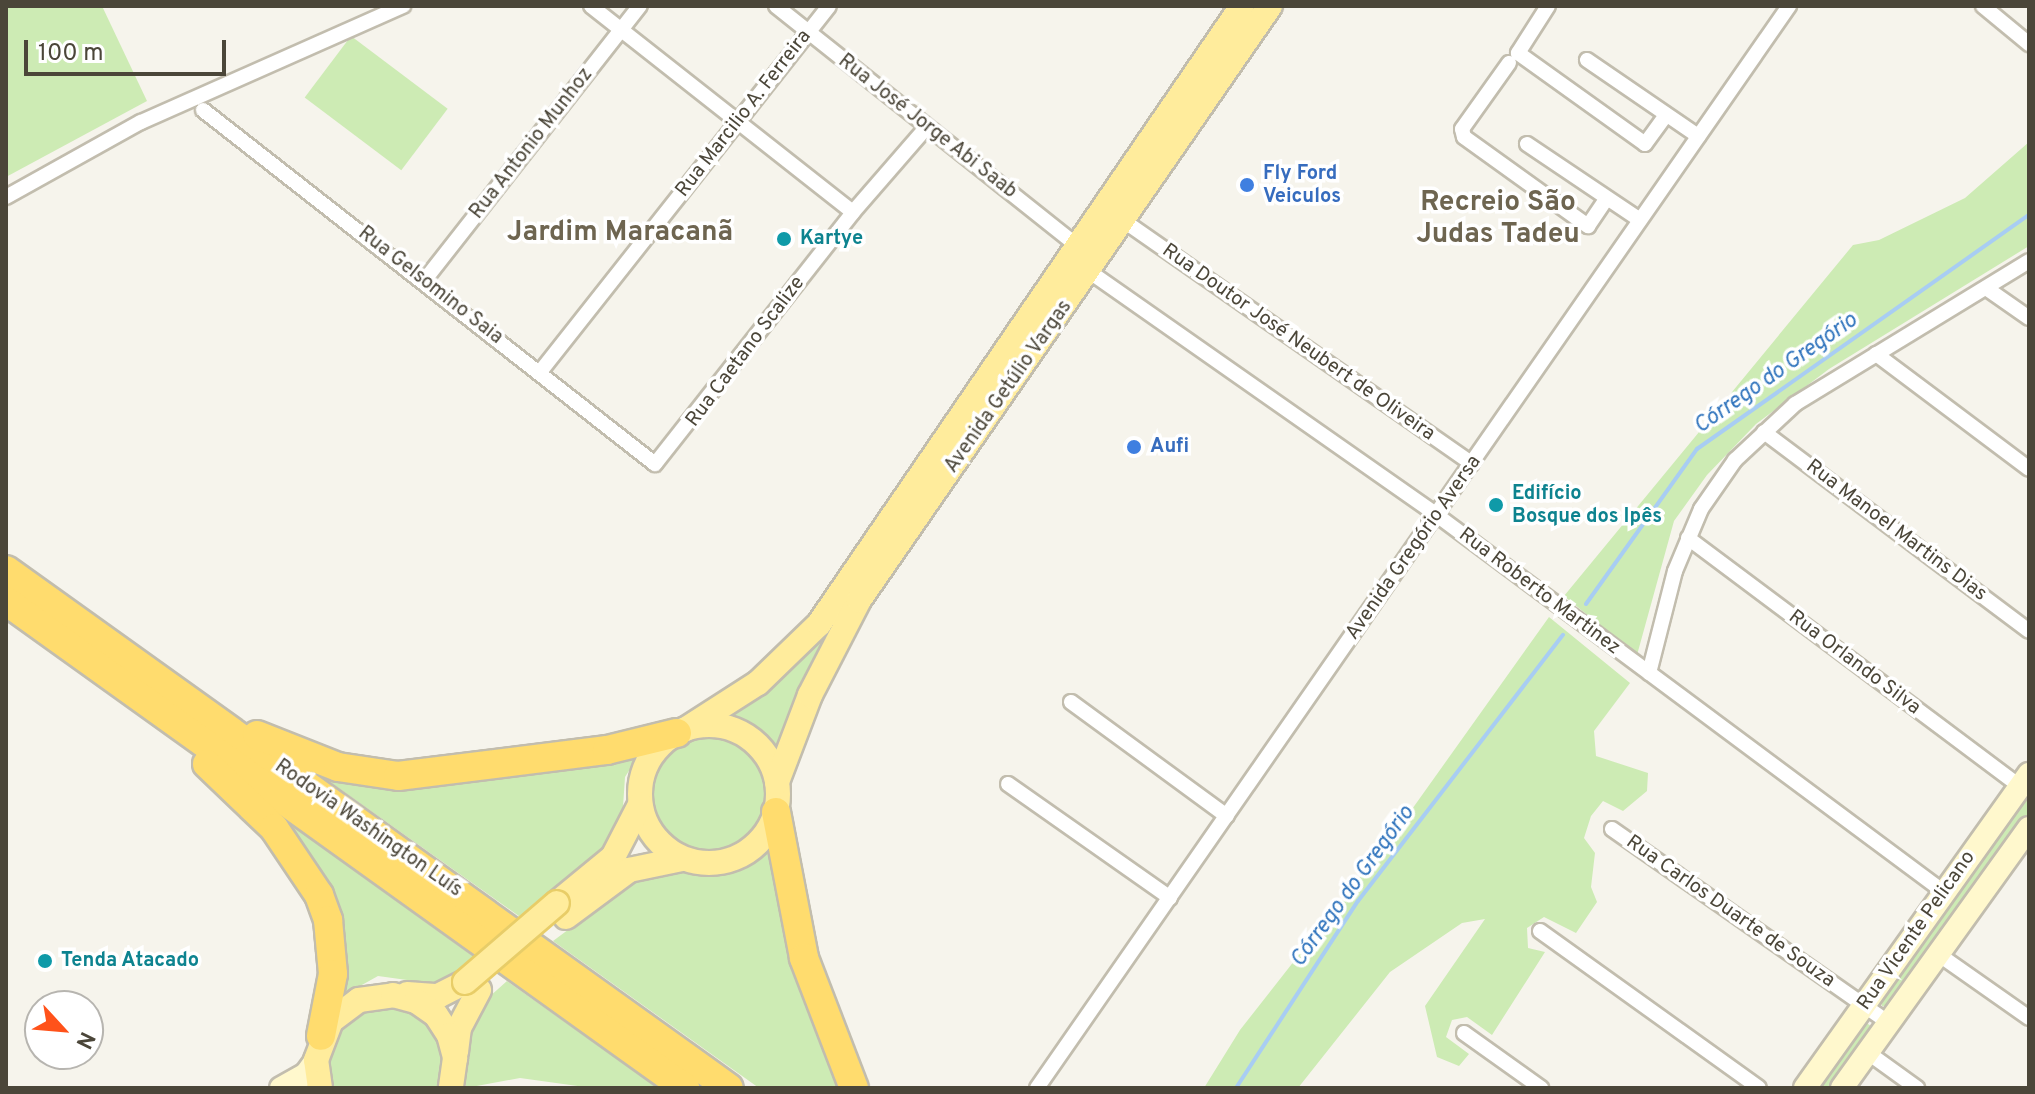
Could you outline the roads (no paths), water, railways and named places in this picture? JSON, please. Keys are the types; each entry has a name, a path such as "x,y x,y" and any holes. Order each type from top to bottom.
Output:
{"highway":[{"name":"Rodovia Washington Luís","path":"6,570 729,1088"},
{"name":"Rodovia Washington Luís","path":"6,601 685,1088"},
{"path":"117,651 269,742 368,773 458,772 607,750 682,731"},
{"path":"115,680 274,828 308,872 328,920 332,948 318,1048"},
{"path":"776,812 804,958 854,1088"}],"main road":[{"name":"Avenida Getúlio Vargas","path":"682,731 758,683 819,624 1242,6"},
{"name":"Avenida Getúlio Vargas","path":"777,782 837,636 1270,6"},
{"path":"320,1088 318,1048 331,1021 359,1000 393,995 438,996 472,986 561,910 613,857 640,805 647,763 682,731 710,725 744,735 769,760 777,782 776,812 758,842 728,861 705,864 682,859 649,861 561,910"},
{"path":"640,805 647,827 682,859"},
{"path":"451,1088 459,1028 472,986"},
{"path":"393,995 416,1001 436,1015 449,1035 455,1058"}],"street":[{"path":"6,197 141,122 403,6"},
{"path":"591,6 853,212"},
{"name":"Rua Antonio Munhoz","path":"424,281 640,6"},
{"name":"Rua José Jorge Abi Saab","path":"776,6 1079,247"},
{"name":"Rua Marcilio A. Ferreira","path":"540,372 829,6"},
{"path":"1548,6 1518,53 1645,144 1666,115"},
{"name":"Avenida Gregório Aversa","path":"1037,1088 1438,516 1789,6"},
{"path":"1983,6 2029,44"},
{"path":"1587,60 1698,136"},
{"path":"1509,63 1461,134 1588,226 1606,199"},
{"name":"Rua Gelsomino Saia","path":"203,110 655,464"},
{"name":"Rua Caetano Scalize","path":"655,464 667,456 853,212 926,128"},
{"path":"1527,144 1640,220"},
{"name":"Rua Doutor José Neubert de Oliveira","path":"1124,221 1472,464"},
{"path":"1649,673 1664,606 1688,538 1735,460 1795,404 2029,261"},
{"name":"Rua Roberto Martinez","path":"1090,272 1438,516 1944,892"},
{"path":"1986,288 2029,318"},
{"path":"1876,354 2029,469"},
{"name":"Rua Manoel Martins Dias","path":"1764,432 2029,631"},
{"name":"Rua Orlando Silva","path":"1688,538 2024,780"},
{"path":"1071,702 1227,816"},
{"name":"Rua Vicente Pelicano","path":"1805,1088 2024,780"},
{"path":"1008,784 1170,898"},
{"name":"Rua Vicente Pelicano","path":"1842,1088 2029,828"},
{"name":"Rua Carlos Duarte de Souza","path":"1612,829 1888,1022"},
{"path":"1540,931 1759,1088"},
{"path":"1938,954 2029,1018"},
{"path":"1464,1033 1541,1088"},
{"path":"281,1088 306,1074 318,1048"},
{"path":"1867,1052 1917,1088"}],"waterway":[{"name":"Córrego do Gregório","path":"1586,604 1697,449 2029,215"},
{"name":"Córrego do Gregório","path":"1236,1088 1358,901 1563,635"}],"place":[{"name":"Fly Ford Veiculos","path":"1247,185"},
{"name":"Kartye","path":"784,239"},
{"name":"Aufi","path":"1134,447"},
{"name":"Edifício Bosque dos Ipês","path":"1496,505"},
{"name":"Tenda Atacado","path":"45,961"}],"district":[{"name":"Recreio São Judas Tadeu","path":"1498,219"},
{"name":"Jardim Maracanã","path":"620,233"}]}
